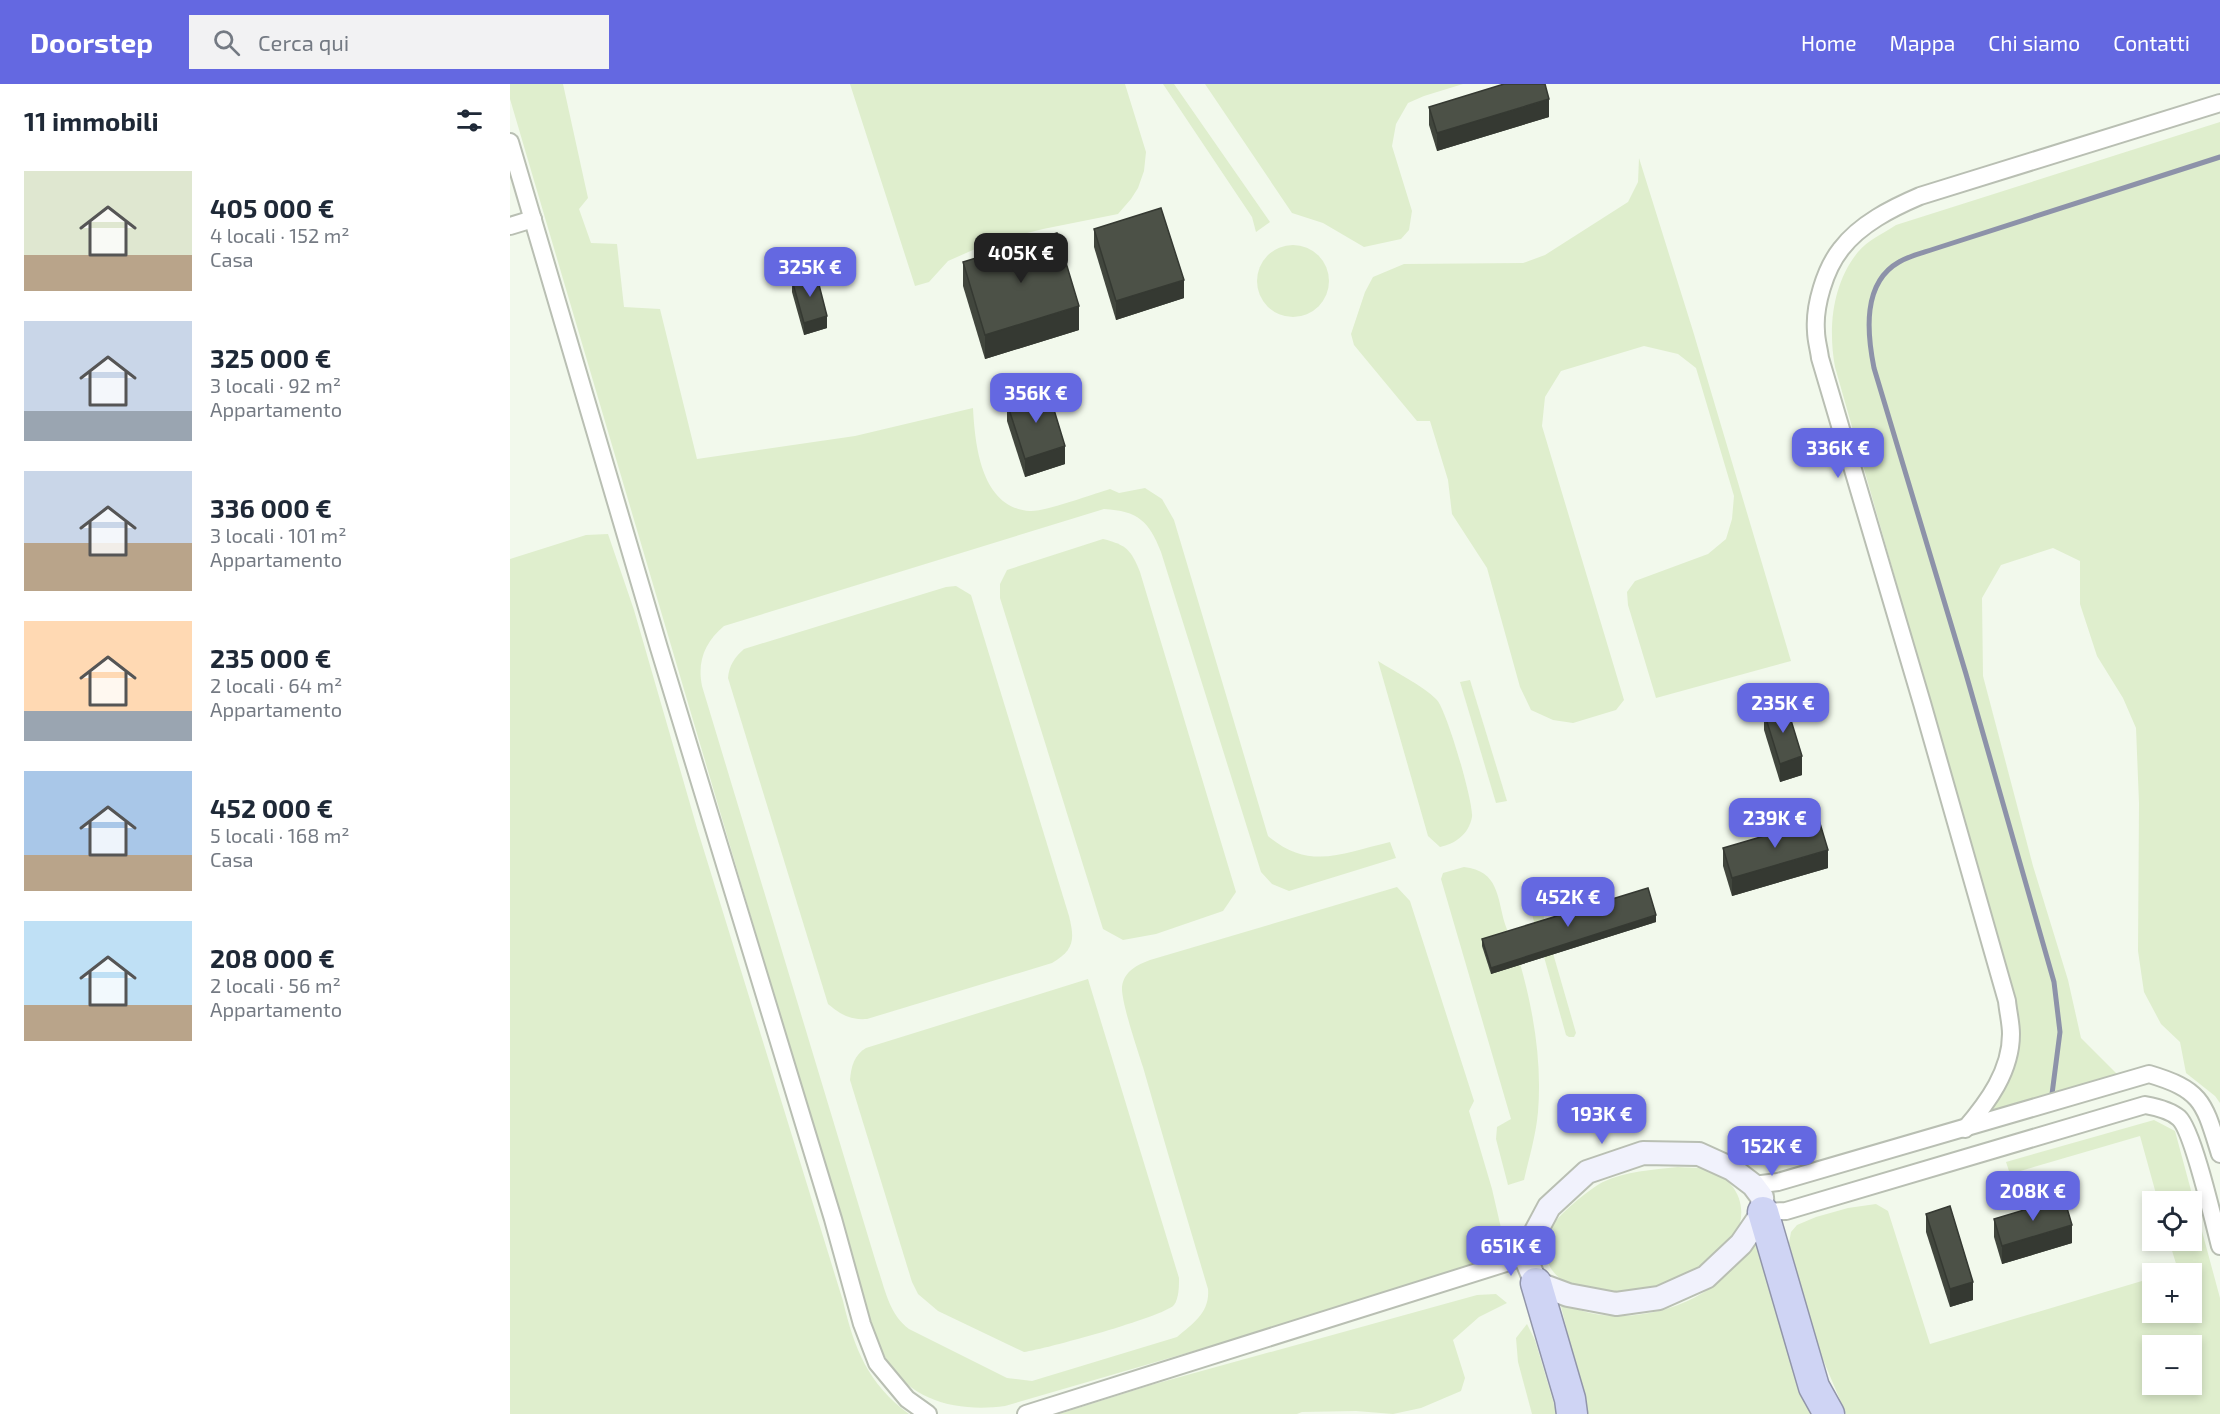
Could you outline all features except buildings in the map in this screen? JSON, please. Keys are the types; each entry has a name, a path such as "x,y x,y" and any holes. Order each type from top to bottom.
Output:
{"highway":[{"path":"1763,1212 1814,1387 1828,1414"},
{"path":"1536,1283 1570,1399 1572,1414"}],"street":[{"path":"1965,1129 1982,1109 2005,1066 2011,1033 2007,1001 1820,358 1815,330 1818,300 1826,277 1841,249 1868,224 1892,208 1920,196 2220,103"},
{"path":"510,142 659,648 826,1196 862,1324 877,1363 907,1399 928,1414"},
{"path":"510,226 533,219"},
{"path":"1753,1185 1778,1182 2148,1074 2175,1082 2195,1095 2207,1112 2220,1154"},
{"path":"1763,1212 1786,1211 2145,1105 2161,1108 2180,1118 2190,1136 2220,1246"},
{"path":"1026,1414 1509,1262 1524,1254 1549,1207 1587,1172 1642,1153 1699,1154 1732,1168 1753,1185 1762,1197 1763,1212 1741,1244 1706,1277 1659,1298 1616,1304 1568,1295 1536,1283 1524,1254"}],"green space":[{"path":"510,84 563,84 588,198 579,209 591,243 617,244 624,307 660,309 697,459 855,436 973,408 976,439 984,472 991,487 1001,499 1014,507 1037,511 1110,489 1119,493 1145,488 1162,499 1174,520 1268,836 1283,847 1313,856 1342,854 1390,842 1396,858 1289,891 1272,884 1261,872 1161,552 1147,525 1126,512 1104,509 724,626 717,632 707,645 702,660 702,686 877,1266 888,1300 902,1323 909,1329 1007,1378 1032,1381 1177,1337 1189,1327 1204,1311 1208,1289 1127,1015 1122,994 1123,981 1128,973 1150,960 1397,887 1410,901 1474,1101 1469,1111 1501,1228 1497,1242 1480,1262 1469,1268 1403,1290 1005,1406 972,1407 940,1402 925,1396 899,1377 884,1354 871,1324 510,99"},
{"path":"850,84 1125,84 1146,152 1144,171 1138,188 1118,214 991,242 948,261 929,282 915,286"},
{"path":"1163,84 1174,84 1270,222 1256,232 1252,217"},
{"path":"1205,84 1463,84 1408,103 1396,124 1392,146 1412,211 1409,230 1401,239 1364,247 1323,223 1292,213"},
{"path":"2220,122 2220,1103 2215,1096 2186,1073 2180,1042 2161,1024 2144,992 2138,951 2139,803 2136,728 2123,698 2097,656 2080,604 2080,561 2053,548 2001,565 1982,598 1983,676 2033,866 2068,980 2081,1038 2118,1075 1995,1113 1993,1108 2006,1086 2018,1030 2013,992 1835,367 1832,322 1837,292 1842,278 1858,252 1871,240 1896,225"},
{"path":"1639,158 1791,661 1656,698 1628,605 1627,592 1635,581 1708,554 1726,539 1732,519 1734,496 1696,368 1678,354 1644,346 1561,371 1545,397 1542,426 1624,700 1616,710 1573,723 1553,720 1531,710 1520,687 1487,568 1452,514 1448,480 1430,421 1417,421 1354,345 1351,334 1365,292 1373,277 1404,264 1523,263 1545,255 1628,202 1638,182"},
{"path":"1293,245 1313,251 1323,261 1329,281 1323,301 1313,311 1293,317 1273,311 1263,301 1257,281 1263,261 1273,251"},
{"path":"608,534 634,610 697,828 852,1334 873,1377 883,1390 909,1414 510,1414 510,559 586,535"},
{"path":"1103,539 1123,546 1131,553 1140,572 1236,892 1223,911 1156,934 1123,940 1103,929 1000,598 1000,584 1007,570"},
{"path":"956,586 971,595 1069,916 1072,932 1071,944 1065,954 1052,963 867,1019 851,1018 828,1004 728,678 729,673 733,662 744,649 946,587"},
{"path":"1378,661 1436,699 1446,719 1464,776 1472,817 1465,833 1446,846 1440,847 1428,836"},
{"path":"1470,680 1507,801 1496,803 1460,682"},
{"path":"1464,867 1484,874 1495,887 1505,924 1521,967 1536,1039 1539,1094 1536,1129 1524,1180 1508,1185 1496,1139 1497,1127 1511,1119 1441,879 1443,873"},
{"path":"1530,885 1539,897 1542,906 1544,922 1576,1033 1574,1037 1566,1035 1524,886"},
{"path":"1088,979 1179,1278 1178,1295 1174,1305 1149,1317 1078,1339 1024,1352 938,1311 918,1294 912,1282 850,1080 851,1070 856,1058 866,1048"},
{"path":"2154,1120 2175,1131 2191,1191 2155,1191 2140,1136 2010,1174 2006,1162"},
{"path":"1678,1167 1703,1168 1717,1173 1726,1179 1738,1196 1741,1206 1739,1226 1731,1241 1715,1257 1683,1279 1661,1287 1639,1291 1590,1291 1569,1284 1557,1276 1548,1261 1546,1241 1552,1225 1573,1204 1612,1178"},
{"path":"1876,1204 1888,1211 1930,1344 2142,1281 2142,1323 2202,1323 2202,1263 2176,1263 2172,1251 2202,1251 2202,1231 2220,1298 2220,1414 1846,1414 1819,1350 1789,1243 1791,1232 1797,1225 1816,1217 1848,1208"},
{"path":"1757,1242 1813,1414 1587,1414 1560,1302 1586,1312 1622,1316 1639,1315 1672,1307 1701,1294 1714,1285 1737,1265"},
{"path":"1496,1294 1507,1303 1479,1317 1453,1340 1465,1378 1461,1391 1421,1408 1393,1414 1356,1411 1297,1414 1059,1414 1151,1385 1477,1295"},
{"path":"1527,1324 1535,1340 1557,1414 1532,1414 1518,1362 1516,1338"}],"waterway":[{"path":"2052,1094 2060,1032 2054,982 1966,674 1874,368 1870,340 1870,310 1878,282 1887,271 1907,258 2220,157"}]}
